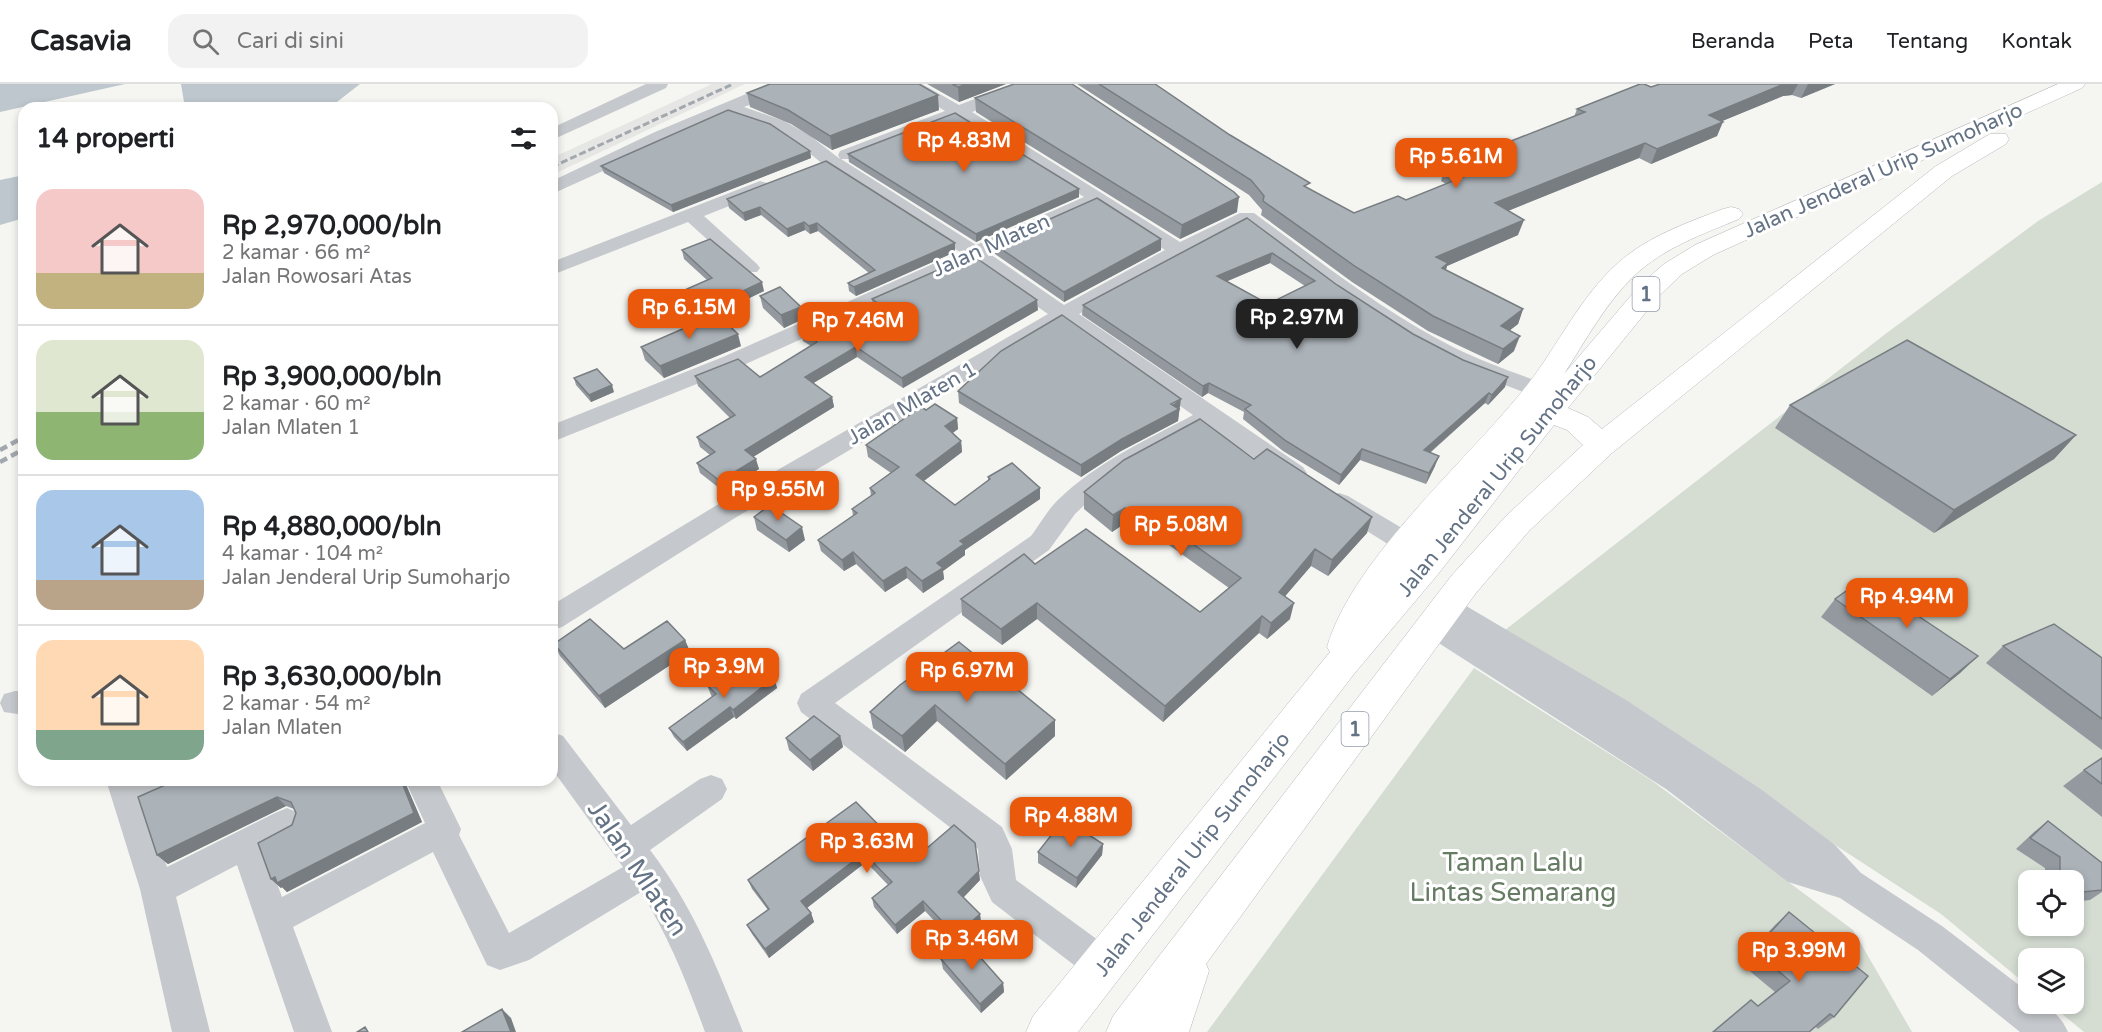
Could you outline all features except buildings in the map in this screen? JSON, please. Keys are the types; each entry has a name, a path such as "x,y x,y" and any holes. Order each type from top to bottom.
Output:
{"highway":[{"path":"1448,605 1417,554 1543,403 1595,303 1624,270 1658,245 1850,165 2029,84"},
{"name":"Jalan Jenderal Urip Sumoharjo","path":"1543,403 1672,269 1704,250 2075,84"},
{"name":"Jalan Jenderal Urip Sumoharjo","path":"1129,1032 1448,605 1518,523 1601,446 1944,171 2001,137 2102,88"},
{"path":"1543,403 1553,415 1584,427 1601,446"},
{"name":"Jalan Jenderal Urip Sumoharjo","path":"1048,1032 1104,966 1341,664 1354,614 1417,554"},
{"path":"1166,1032 1197,940"}],"street":[{"path":"558,132 660,84"},
{"path":"558,185 661,136 784,84"},
{"path":"910,84 1012,141 1059,175 1099,198 1178,250"},
{"path":"810,169 1028,84"},
{"path":"730,108 803,139 831,161 925,219 1210,416 1417,554"},
{"path":"558,267 778,181"},
{"name":"Jalan Mlaten","path":"558,432 731,362 1099,198"},
{"name":"Jalan Mlaten 1","path":"558,615 735,506 1062,314 1178,250 1244,209 1322,272 1417,336 1543,403"},
{"path":"690,214 750,268"},
{"path":"1104,966 1004,891 996,876 996,851 990,838 812,703 1040,543 1066,507 1088,487 1113,469 1210,416"},
{"path":"1448,605 1800,871 1849,884 1930,938 2049,1032"},
{"name":"Jalan Mlaten","path":"558,753 676,917 691,948 724,1032"},
{"path":"142,786 124,790 158,889 191,1032"},
{"path":"273,920 445,829 424,786"},
{"path":"440,832 500,953 517,948 636,859 711,789"},
{"path":"158,889 287,823"},
{"path":"246,844 313,1032"}],"shaded area":[{"path":"0,84 125,84 45,102 18,102 18,108 0,112"},
{"path":"181,84 360,84 337,102 184,102"},
{"path":"712,84 745,84 558,172 558,155"},
{"path":"18,176 18,220 0,225 0,180"}],"green space":[{"path":"2102,182 2102,1032 2084,1032 2062,1014 2084,1014 2084,948 2018,948 2018,978 1941,914 1505,630 1884,335 2038,221"},
{"name":"Taman Lalu Lintas Semarang","path":"1474,668 1651,780 1853,930 1912,1032 1207,1032"}],"railway":[{"path":"558,164 733,84"},
{"path":"0,450 18,440"},
{"path":"0,462 18,452"}]}
